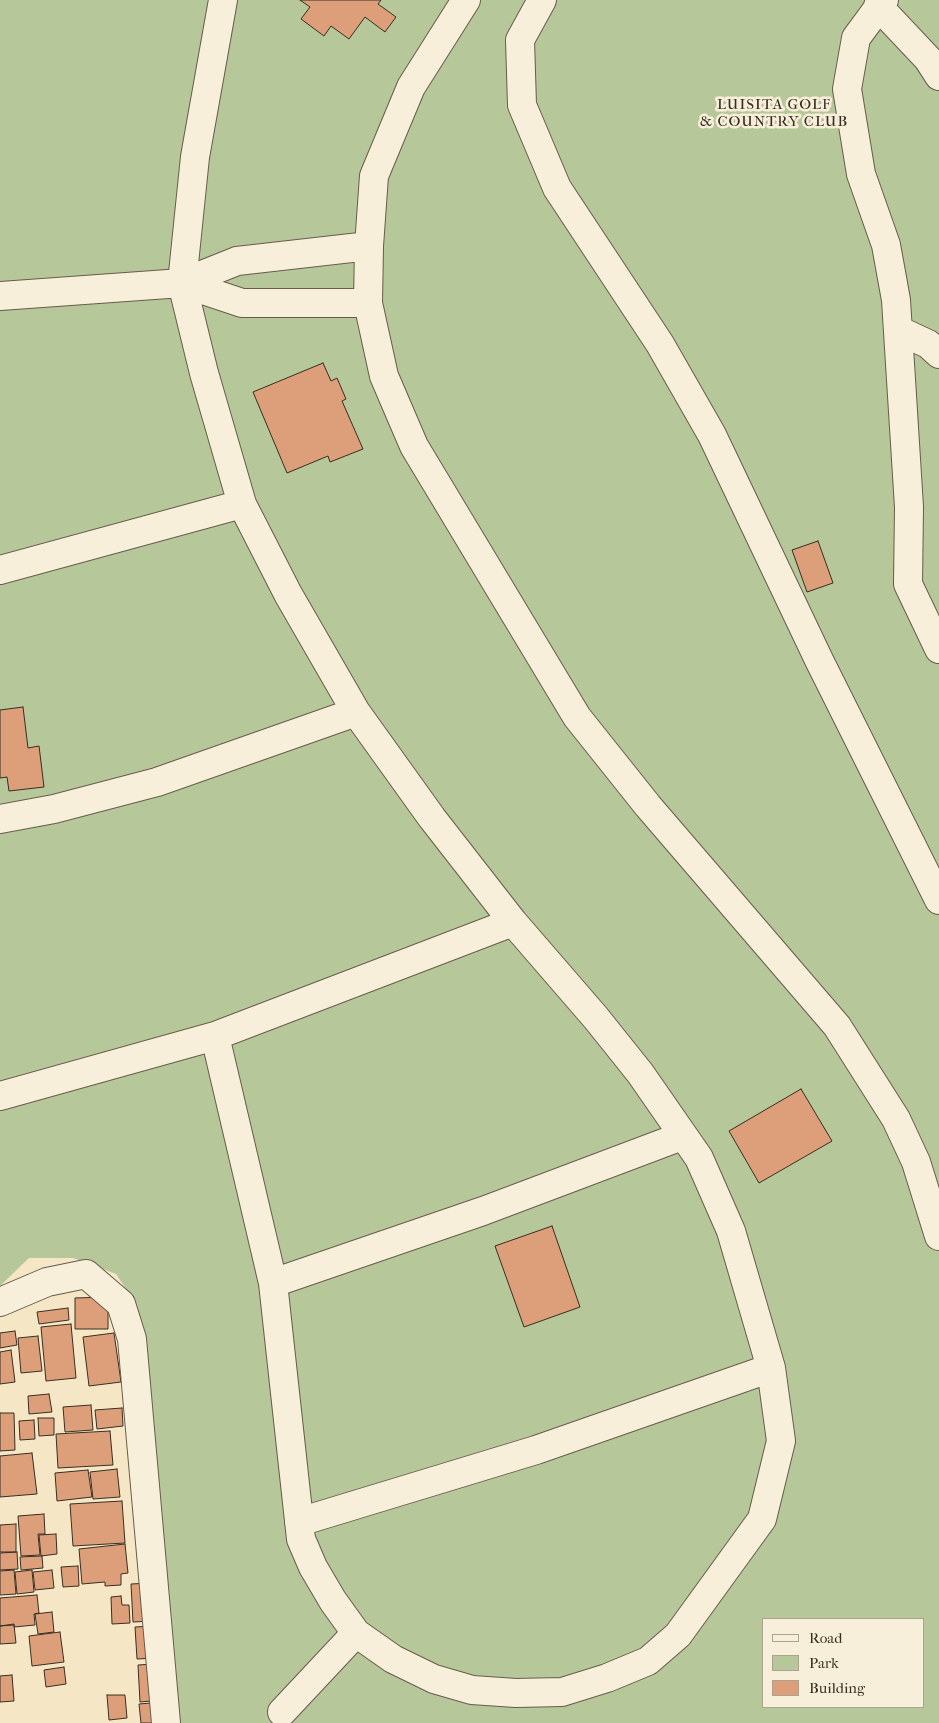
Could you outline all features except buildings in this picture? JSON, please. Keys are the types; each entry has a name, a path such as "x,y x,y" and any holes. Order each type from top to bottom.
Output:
{"street":[{"path":"215,1036 273,1283 301,1539 313,1567 333,1601 356,1634 393,1659 434,1679 472,1690 516,1693 562,1692 607,1678 648,1661 678,1634 762,1519 781,1441 771,1368 731,1232 699,1158 640,1073 513,922 432,818 356,712 288,594 242,504 204,373 182,283 195,157 223,0"},
{"path":"466,0 411,87 374,176 369,246 368,303 384,376 414,446 577,717 648,806 837,1026 896,1119 916,1162 939,1236"},
{"path":"542,0 520,40 522,105 557,188 660,344 712,435 820,660 939,900"},
{"path":"939,76 881,3 856,38 846,90 861,174 886,245 896,300 909,507 908,584 939,649"},
{"path":"0,296 182,283 237,261 369,246"},
{"path":"182,283 242,303 368,303"},
{"path":"898,330 928,344 939,354"},
{"path":"0,570 242,504"},
{"path":"0,819 54,809 157,782 356,712"},
{"path":"0,1096 215,1036 513,922"},
{"path":"273,1283 483,1211 682,1136"},
{"path":"0,1302 47,1282 86,1274 121,1304 132,1339 166,1723"},
{"path":"299,1522 536,1450 771,1368"},
{"path":"282,1712 356,1634"}],"green space":[{"name":"LUISITA GOLF & COUNTRY CLUB","path":"0,0 939,0 939,1723 178,1723 134,1301 116,1274 73,1258 29,1258 0,1286"}],"district":[{"name":"LUISITA GOLF & COUNTRY CLUB","path":"774,114"}]}
